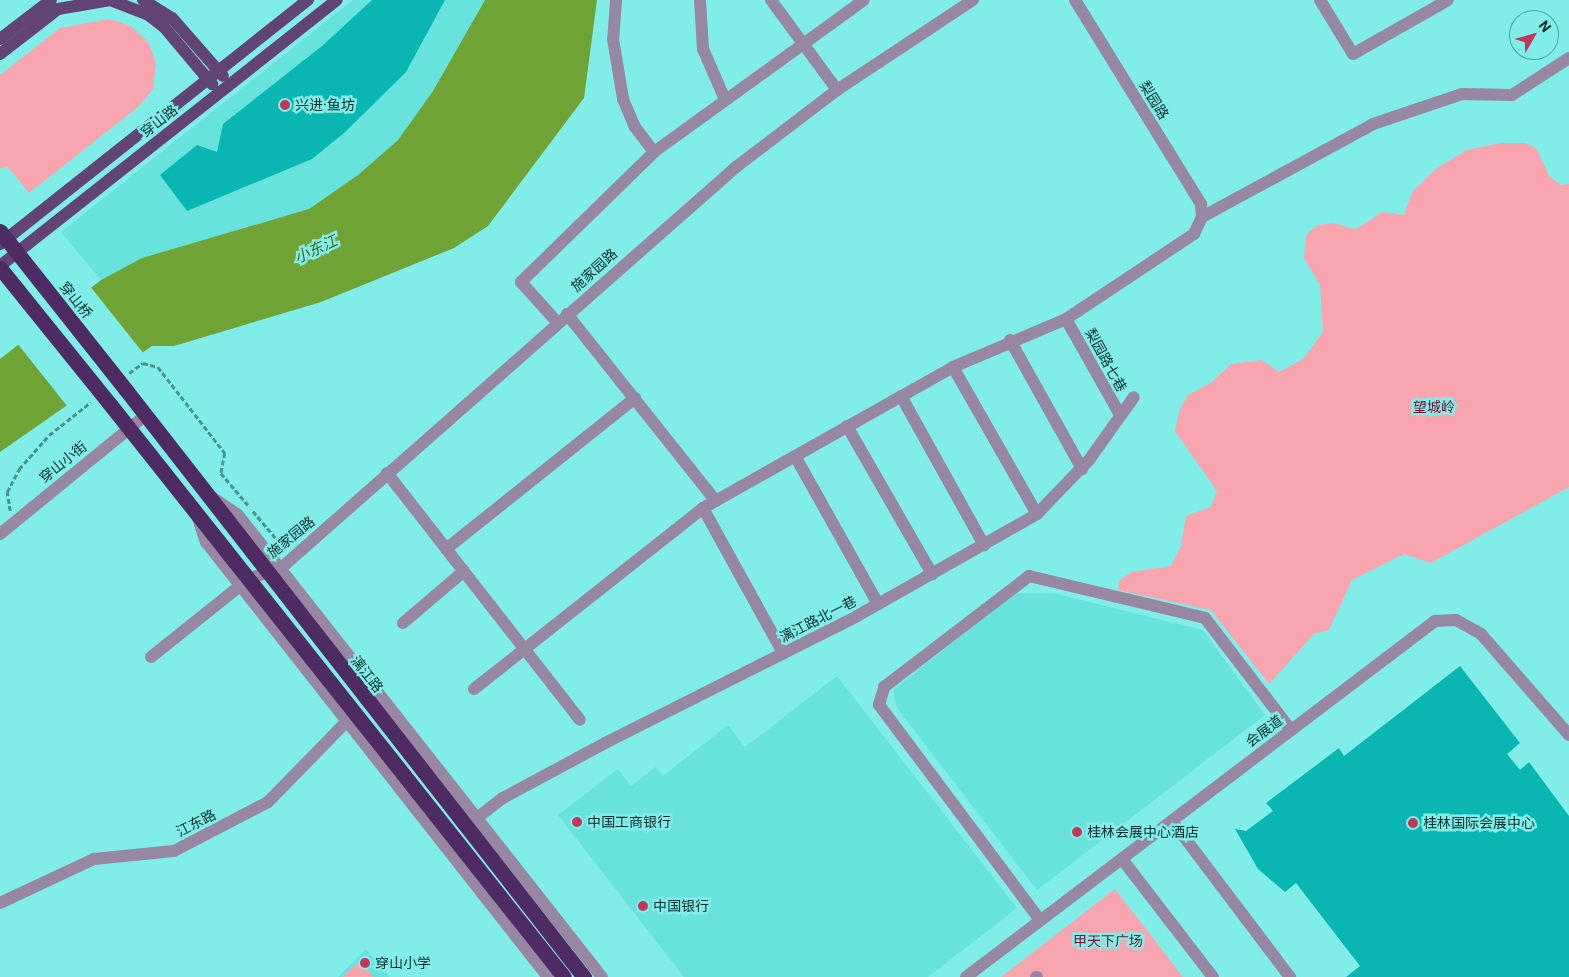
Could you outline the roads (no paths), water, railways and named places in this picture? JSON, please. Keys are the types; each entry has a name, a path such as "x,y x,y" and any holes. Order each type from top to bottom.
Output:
{"highway":[{"name":"穿山桥","path":"0,231 126,390"},
{"path":"0,267 128,428 194,506 245,582 556,975"},
{"name":"漓江路","path":"126,390 209,495 274,571 576,956 584,977"}],"main road":[{"path":"0,39 51,0"},
{"path":"0,54 58,9 110,0 147,14 164,27 219,92"},
{"path":"144,0 172,18 230,84"},
{"name":"穿山路","path":"0,244 308,0"},
{"name":"穿山路","path":"0,267 336,0"}],"street":[{"path":"616,0 613,39 623,98 634,127 654,152"},
{"path":"700,0 703,49 724,98"},
{"path":"771,0 837,90"},
{"path":"716,501 635,398 562,318 521,282 654,152 724,98 864,0"},
{"name":"施家园路","path":"245,582 274,571 387,474 736,166 837,90 973,0"},
{"name":"梨园路","path":"1075,0 1201,204 1202,217"},
{"path":"1320,0 1353,54 1448,0"},
{"path":"474,689 702,508 953,367 1010,340 1066,319 1194,234 1202,217 1373,124 1462,94 1512,95 1569,58"},
{"name":"梨园路七巷","path":"1066,319 1120,415"},
{"path":"1010,340 1082,469"},
{"path":"953,367 1037,514"},
{"path":"901,396 984,545"},
{"name":"漓江路北一巷","path":"477,818 503,798 605,743 878,604 1037,514 1082,469 1134,397"},
{"path":"446,549 635,398"},
{"name":"穿山小街","path":"0,534 146,415"},
{"path":"847,426 932,574"},
{"path":"795,456 878,604"},
{"path":"387,474 580,720"},
{"path":"702,508 783,653"},
{"path":"274,571 477,818 576,956 602,977"},
{"path":"403,622 464,571"},
{"path":"1040,920 879,705 884,686 1029,576 1205,618 1291,730"},
{"path":"151,657 245,582 347,721 556,975 576,956"},
{"name":"会展道","path":"966,977 1435,621 1456,620 1480,634 1569,735"},
{"name":"江东路","path":"0,903 94,859 174,851 268,802 347,721"},
{"path":"1172,821 1290,977"},
{"path":"1122,859 1214,977"}],"water":[{"name":"小东江","path":"485,0 597,0 584,98 488,226 454,248 321,302 174,346 152,346 0,452 0,359 101,280 142,258 309,209 358,175 398,140 433,91"}],"place":[{"name":"兴进·鱼坊","path":"285,105"},
{"name":"中国工商银行","path":"577,822"},
{"name":"桂林国际会展中心","path":"1413,823"},
{"name":"桂林会展中心酒店","path":"1077,832"},
{"name":"中国银行","path":"643,906"},
{"name":"穿山小学","path":"365,963"}],"park label":[{"name":"望城岭","path":"1434,407"},
{"name":"甲天下广场","path":"1108,941"}]}
